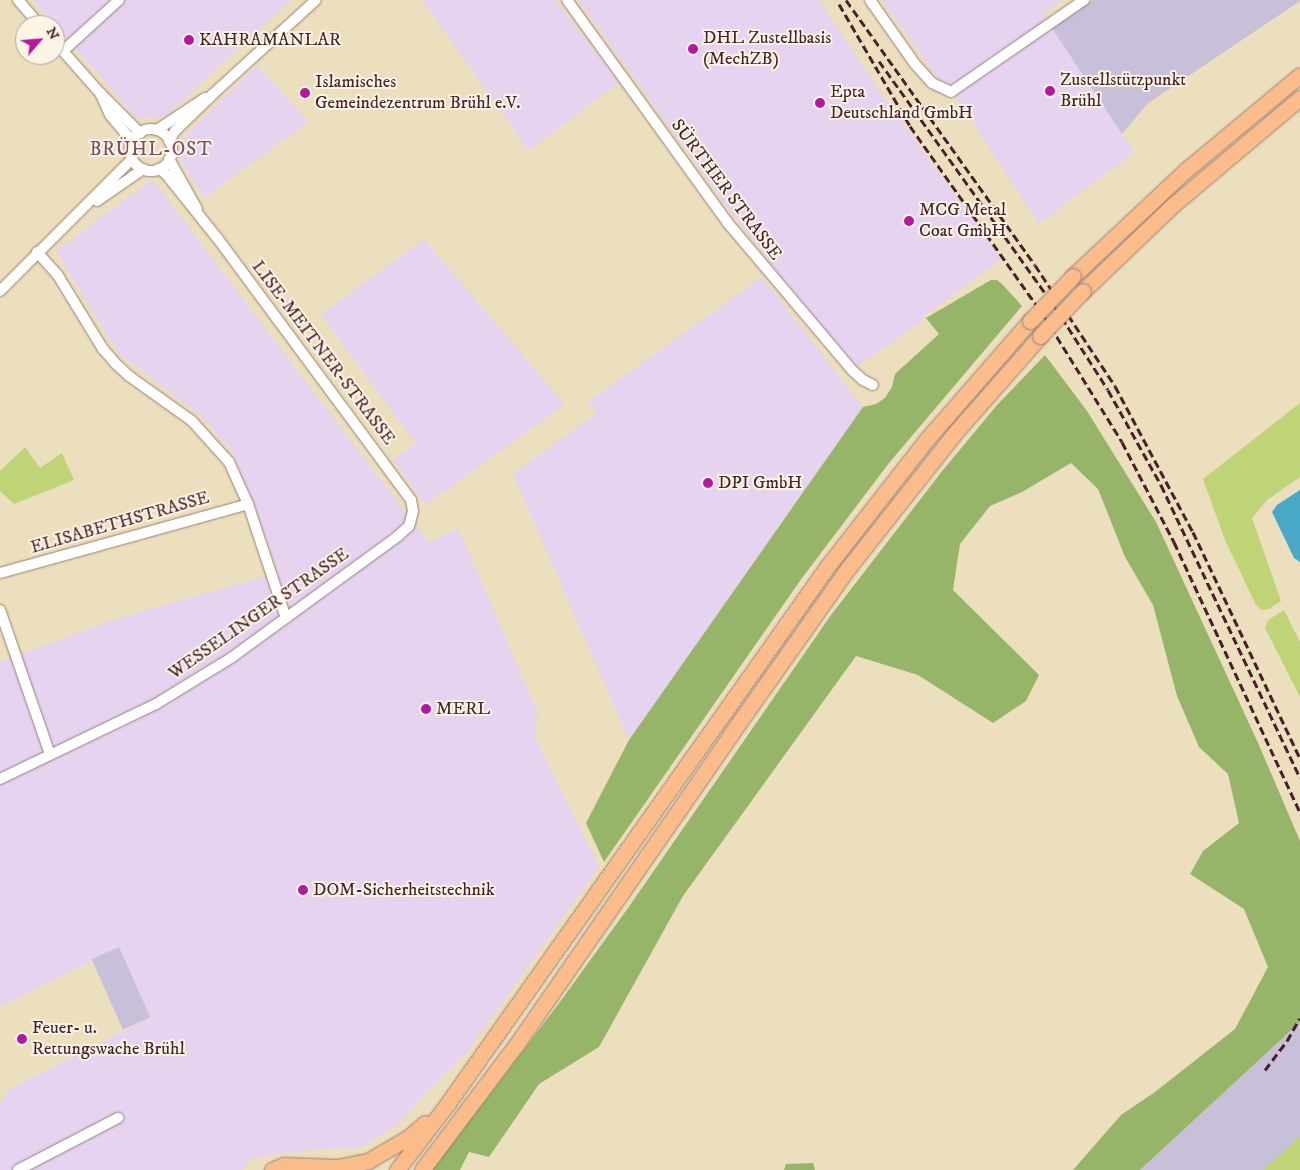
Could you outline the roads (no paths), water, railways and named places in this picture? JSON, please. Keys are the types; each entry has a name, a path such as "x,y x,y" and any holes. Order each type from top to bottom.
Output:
{"highway":[{"path":"398,1170 448,1103 833,560 927,439 1030,321 1073,276 1186,170 1300,75"},
{"path":"422,1170 516,1045 771,675 860,553 954,434 1040,336 1083,291 1188,192 1300,98"},
{"path":"272,1170 284,1165 337,1167 368,1161 408,1137 448,1103"}],"street":[{"path":"18,0 31,15"},
{"path":"65,49 119,0"},
{"path":"169,141 175,131 212,94 316,0"},
{"name":"SÜRTHER STRASSE","path":"568,0 727,222 853,371 863,380 874,385"},
{"path":"870,0 915,64 932,83 951,92 1084,0"},
{"path":"65,53 100,93 140,133"},
{"path":"100,93 110,115 132,141"},
{"path":"143,169 132,159 130,147 132,141 146,130 157,130 212,94"},
{"path":"87,206 143,169 159,169 169,159 172,151 169,141 157,130"},
{"path":"0,291 132,159"},
{"name":"LISE-MEITNER-STRASSE","path":"169,159 192,197 201,217"},
{"name":"LISE-MEITNER-STRASSE","path":"159,169 166,174 201,217 400,485 410,500 413,511"},
{"path":"37,252 57,274 113,362 129,376 192,421 229,462 248,504 286,618"},
{"name":"ELISABETHSTRASSE","path":"0,573 248,504"},
{"name":"WESSELINGER STRASSE","path":"0,779 173,695 231,658 398,536 409,526 413,511"},
{"path":"0,610 50,754"},
{"path":"18,1170 118,1118"}],"water":[{"path":"1300,490 1300,562 1294,558 1272,512 1277,505"}],"railway":[{"path":"846,0 1035,265 1115,386 1193,532 1300,758"},
{"path":"839,4 910,126 1044,316 1122,442 1174,542 1300,812"},
{"path":"879,61 1055,307 1108,390 1161,485 1300,778"},
{"path":"1265,1070 1287,1041 1300,1018"}],"place":[{"name":"KAHRAMANLAR","path":"189,40"},
{"name":"DHL Zustellbasis (MechZB)","path":"693,49"},
{"name":"Zustellstützpunkt Brühl","path":"1050,91"},
{"name":"Islamisches Gemeindezentrum Brühl e.V.","path":"305,93"},
{"name":"Epta Deutschland GmbH","path":"820,103"},
{"name":"MCG Metal Coat GmbH","path":"909,221"},
{"name":"DPI GmbH","path":"708,483"},
{"name":"MERL","path":"426,709"},
{"name":"DOM-Sicherheitstechnik","path":"303,890"},
{"name":"Feuer- u. Rettungswache Brühl","path":"22,1039"}],"district":[{"name":"BRÜHL-OST","path":"151,150"}]}
